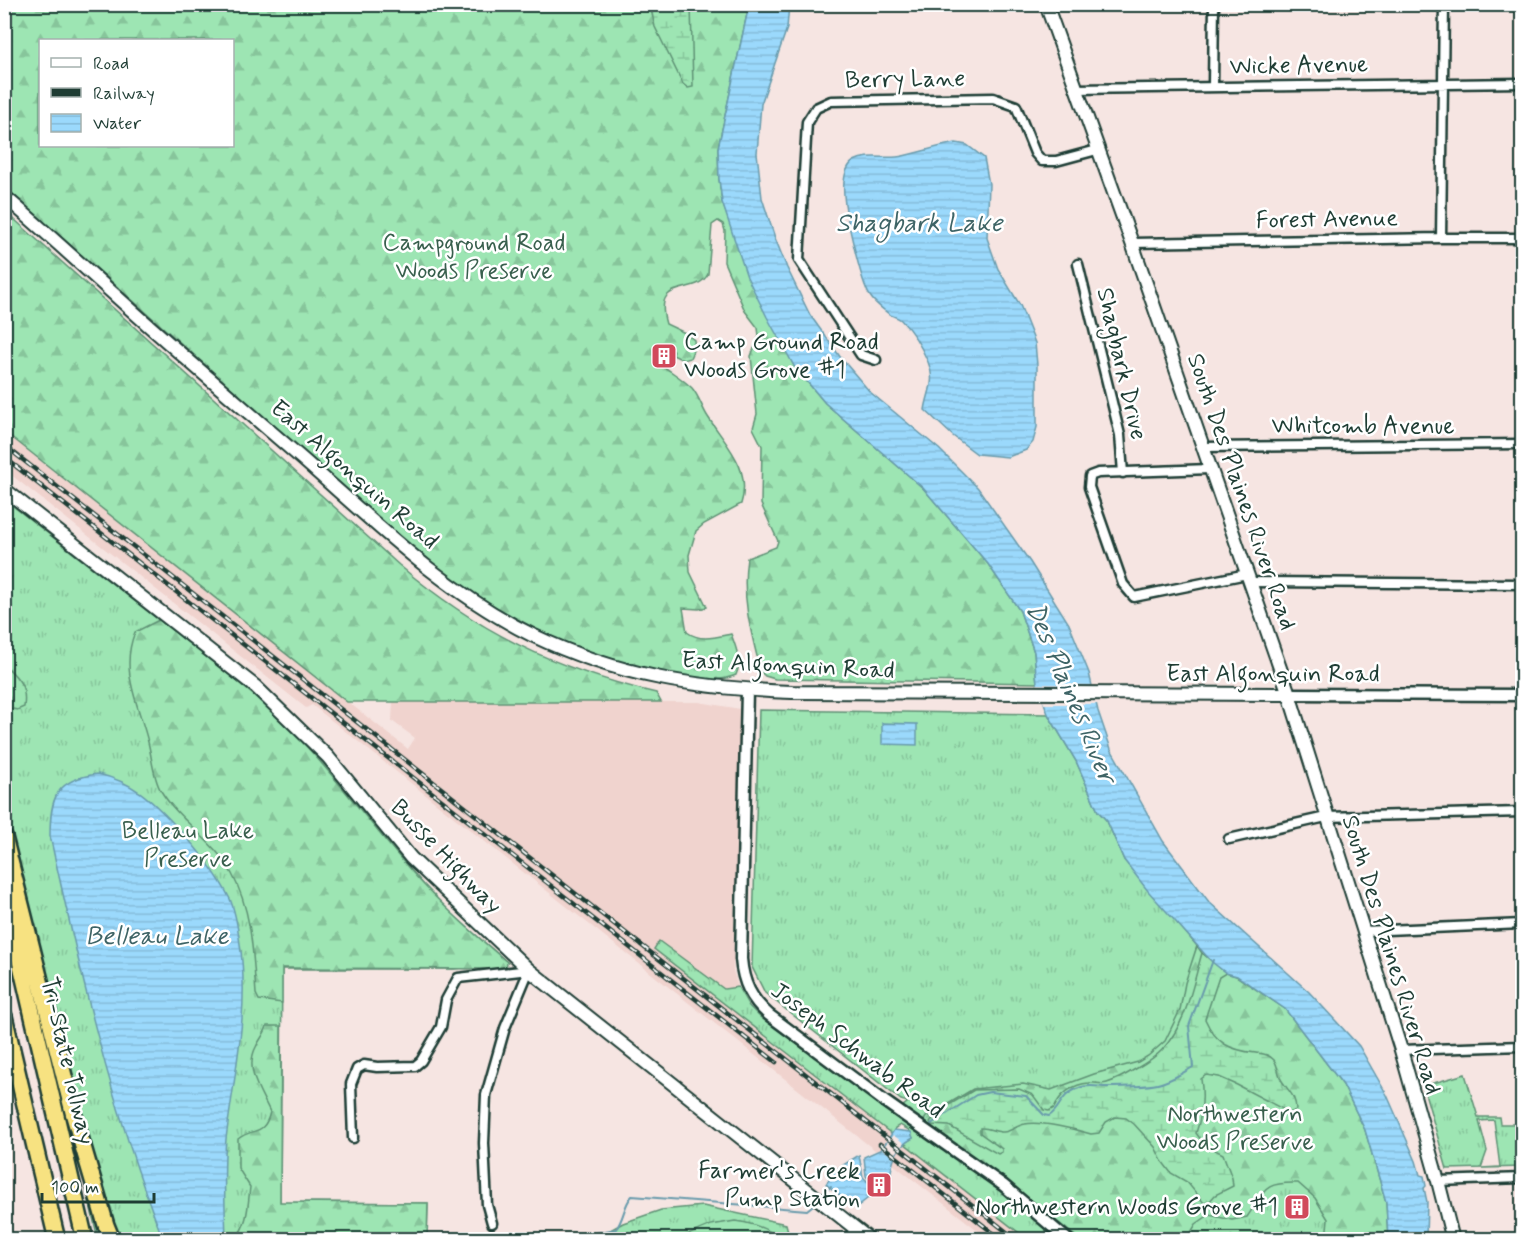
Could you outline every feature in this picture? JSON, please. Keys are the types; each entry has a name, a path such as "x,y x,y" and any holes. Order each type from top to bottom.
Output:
{"highway":[{"path":"4,837 74,1116 112,1239"},
{"name":"Tri-State Tollway","path":"4,892 85,1239"},
{"path":"4,1016 56,1239"}],"main road":[{"name":"South Des Plaines River Road","path":"1046,4 1289,694 1401,1050 1452,1239"},
{"name":"East Algonquin Road","path":"4,196 409,553 469,598 532,635 597,662 675,682 747,690 1289,694"},
{"name":"Busse Highway","path":"4,489 256,687 328,757 411,858 529,970 870,1239"}],"street":[{"path":"1213,86 1214,4"},
{"path":"1441,238 1444,4"},
{"name":"Wicke Avenue","path":"1075,89 1522,83"},
{"name":"Berry Lane","path":"876,360 861,355 799,260 807,122 816,108 831,101 993,98 1016,106 1035,153 1041,161 1056,161 1097,150"},
{"name":"Forest Avenue","path":"1132,243 1522,238"},
{"name":"Shagbark Drive","path":"1078,264 1119,435 1123,473"},
{"name":"Whitcomb Avenue","path":"1203,447 1522,444"},
{"path":"1210,469 1090,476 1088,482 1124,584 1134,597 1248,578 1522,584"},
{"name":"Joseph Schwab Road","path":"747,690 741,959 744,983 751,996 769,1015 884,1101 1003,1185 1068,1239"},
{"name":"East Algonquin Road","path":"1289,694 1522,695"},
{"path":"1229,839 1326,817 1522,812"},
{"path":"1364,931 1522,924"},
{"path":"353,1138 351,1084 357,1069 364,1065 415,1066 421,1061 441,1027 446,1000 458,978 529,970 505,1028 486,1095 484,1143 487,1205 492,1223"},
{"path":"1401,1050 1522,1046"},
{"path":"1438,1181 1522,1178"},
{"path":"848,1239 856,1228"}],"shaded area":[{"path":"4,432 408,749 415,738 392,721 393,702 699,702 740,709 733,970 738,987 724,990 659,941 654,949 893,1135 882,1149 876,1151 312,705 306,708 5,470"},
{"path":"904,1143 1027,1239 989,1239 893,1164 893,1157"}],"green space":[{"name":"Campground Road Woods Preserve","path":"5,5 749,5 718,148 722,202 733,231 794,366 825,403 923,488 988,564 1020,611 1034,652 1037,683 775,679 761,672 746,601 745,573 747,558 776,547 778,541 761,504 762,446 753,428 757,414 751,356 759,336 758,328 745,311 724,262 725,231 723,224 718,221 712,225 708,274 694,285 670,293 665,299 663,309 666,324 694,340 691,356 683,360 673,355 674,351 662,345 654,361 694,391 708,417 729,447 743,479 741,504 704,524 696,531 689,555 690,572 707,607 683,608 687,632 692,635 703,638 731,634 738,654 736,675 708,680 651,671 624,664 543,634 493,607 419,554 5,187"},
{"path":"650,5 691,5 693,87 688,88 683,84 655,27"},
{"path":"5,211 399,565 429,589 488,629 519,645 584,672 656,693 661,702 347,702 5,432"},
{"name":"Belleau Lake Preserve","path":"4,499 238,682 294,733 340,783 424,885 457,919 507,962 454,969 282,969 280,1202 428,1203 427,1239 120,1239 103,1193 5,810"},
{"path":"159,620 247,689 296,735 423,884 507,962 506,969 282,968 282,1003 259,1000 256,994 248,917 239,888 225,862 169,802 158,786 154,774 148,742 132,688 129,660 135,632"},
{"path":"5,665 23,688 24,707 17,710 5,707"},
{"path":"759,710 1048,714 1076,761 1098,811 1107,821 1124,860 1197,946 1388,1239 1079,1239 1003,1178 902,1107 908,1102 901,1100 765,993 752,967"},
{"path":"659,941 724,989 738,987 749,1006 760,1017 988,1181 1061,1239 1027,1239 904,1143 913,1138 909,1130 900,1125 895,1128 893,1135 654,949"},
{"name":"Northwestern Woods Preserve","path":"1197,946 1226,973 1236,976 1285,1009 1343,1085 1365,1130 1386,1202 1388,1239 1326,1239 1328,1219 1315,1198 1298,1183 1286,1183 1266,1189 1247,1217 1232,1220 1209,1215 1196,1224 1187,1239 1079,1239 1003,1178 923,1122 926,1117 973,1089 1023,1084 1051,1090 1094,1074 1138,1062 1148,1056 1165,1041 1180,1010 1185,983"},
{"path":"1202,953 1226,973 1219,977 1205,1019 1209,1028 1219,1040 1231,1048 1272,1058 1296,1105 1296,1110 1290,1113 1219,1077 1206,1075 1201,1079 1202,1106 1196,1133 1204,1144 1223,1154 1233,1186 1215,1195 1209,1202 1204,1203 1187,1182 1171,1173 1155,1147 1126,1118 1115,1117 1106,1122 1099,1133 1091,1134 1032,1123 1003,1132 980,1128 980,1133 1002,1149 1002,1152 998,1154 949,1126 932,1125 930,1122 939,1111 974,1090 1019,1089 1033,1095 1044,1110 1049,1111 1054,1108 1063,1094 1072,1088 1083,1084 1107,1083 1144,1064 1162,1050 1177,1028 1188,1004"},
{"path":"267,1026 281,1026 280,1202 428,1203 427,1239 235,1239 243,1228 250,1187 238,1168 238,1139 265,1125 270,1112 255,1081 252,1064 256,1047"},
{"path":"1465,1074 1478,1117 1499,1117 1500,1124 1522,1124 1522,1167 1447,1169 1423,1086","holes":["1494,1120 1500,1167 1481,1168 1487,1151 1479,1121"]},
{"path":"83,1175 85,1175 107,1239 98,1239"},
{"path":"703,1206 786,1224 790,1239 592,1240 623,1223 661,1210"},
{"path":"735,1221 760,1227 782,1239 678,1239 711,1225"}],"water":[{"name":"Des Plaines River","path":"749,5 789,5 787,28 761,104 757,153 762,198 775,238 810,315 841,358 870,392 939,449 978,488 1030,562 1069,624 1089,673 1098,711 1111,749 1163,841 1209,902 1309,992 1359,1046 1387,1095 1420,1175 1424,1176 1427,1202 1426,1239 1388,1239 1386,1202 1365,1130 1343,1085 1285,1009 1212,962 1148,891 1124,860 1107,821 1098,811 1076,761 1048,714 1037,683 1034,652 1020,611 988,564 923,488 825,403 794,366 767,317 747,277 722,202 719,179 718,148"},
{"name":"Shagbark Lake","path":"956,143 967,145 984,158 989,184 987,238 998,269 1020,305 1035,343 1037,427 1033,442 1026,450 1008,457 977,454 925,410 931,381 928,362 905,324 874,301 866,289 845,204 845,176 848,167 854,161 866,157 903,156"},
{"path":"882,723 917,724 917,745 882,744"},
{"name":"Belleau Lake","path":"98,774 111,777 132,787 150,800 167,817 212,869 225,889 234,910 243,969 243,993 240,1042 225,1151 226,1239 163,1239 113,1091 73,938 50,836 52,811 58,792 73,780"},
{"path":"894,1130 911,1132 913,1138 898,1151 889,1182 886,1184 880,1175 871,1182 866,1176 864,1157 882,1149"},
{"path":"859,1155 863,1177 877,1191 858,1206 853,1206 826,1184 834,1171"}],"pier":[{"path":"1037,684 1095,685 1099,704 1044,704"},
{"path":"893,1135 904,1143 893,1157 882,1149"}],"waterway":[{"path":"931,1124 976,1095 990,1092 1026,1096 1044,1115 1049,1116 1068,1094 1082,1087 1151,1085 1168,1081 1183,1073 1193,1067 1189,1026 1213,960"},
{"path":"822,1195 831,1186"},
{"path":"583,1240 590,1234 616,1229 632,1196 807,1210 817,1202"}],"railway":[{"path":"4,445 1017,1240"},
{"path":"4,457 776,1062"},
{"path":"880,1144 1002,1240"}],"place":[{"name":"Camp Ground Road Woods Grove #1","path":"664,356"},
{"name":"Farmer's Creek Pump Station","path":"879,1185"},
{"name":"Northwestern Woods Grove #1","path":"1297,1207"}]}
